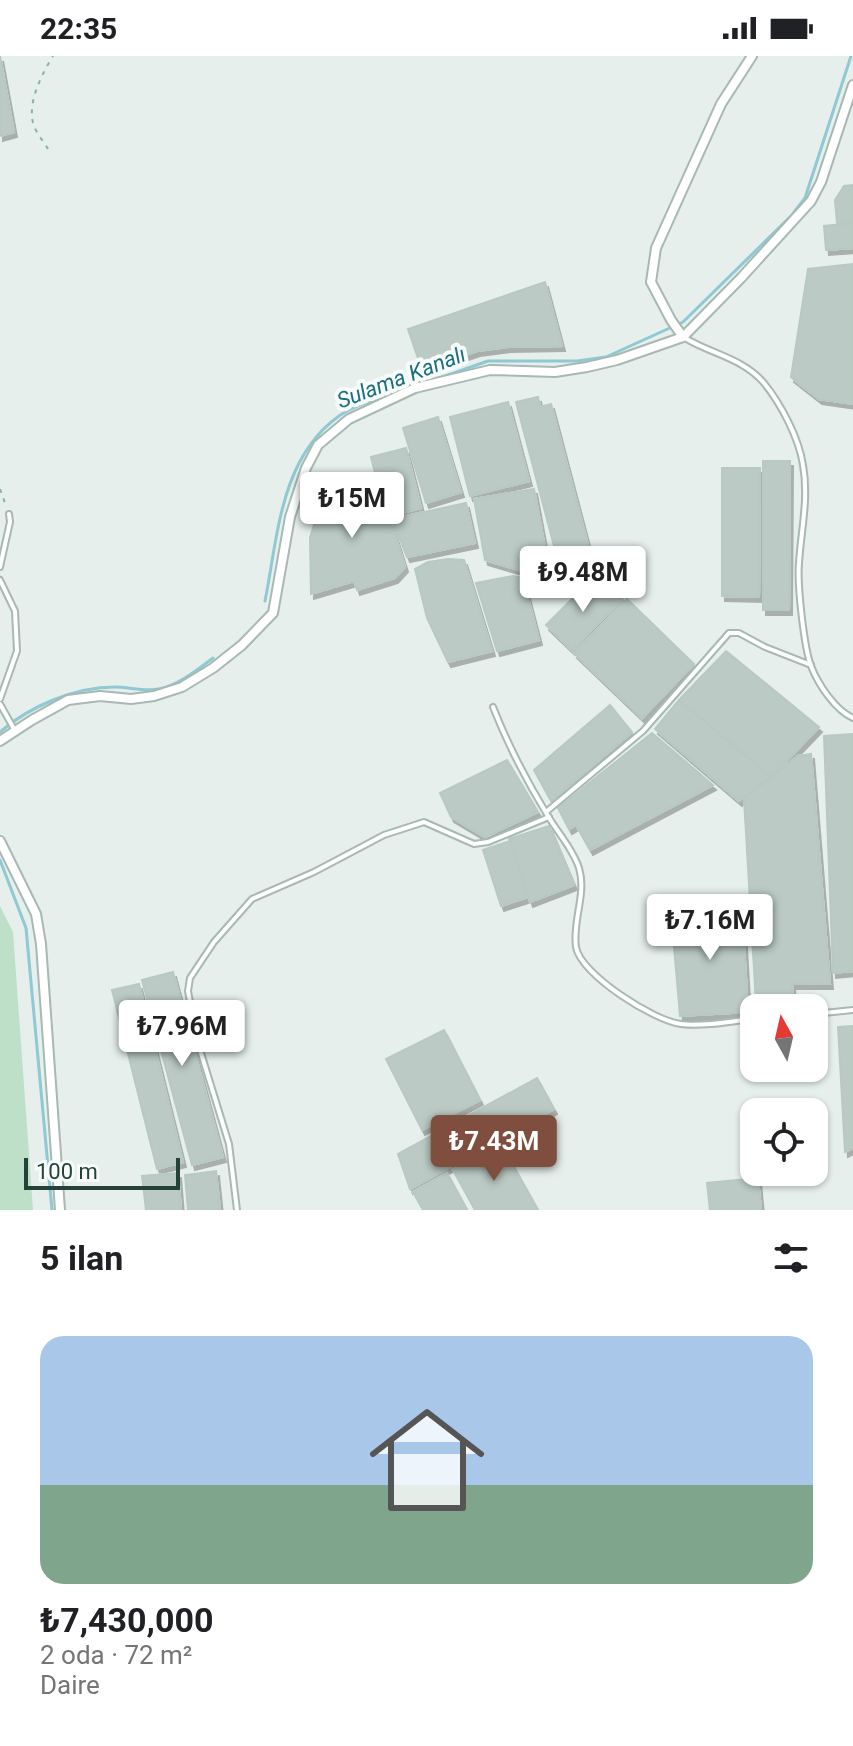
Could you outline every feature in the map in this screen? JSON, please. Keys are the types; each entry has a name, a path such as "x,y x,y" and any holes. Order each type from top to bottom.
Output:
{"street":[{"path":"683,337 651,282 656,248 721,104 752,56"},
{"path":"0,741 68,700 100,696 131,699 182,687 242,645 273,613 290,517 306,468 318,445 349,419 415,388 490,370 555,372 587,367 683,337 811,201 821,182 853,85"},
{"path":"0,841 36,914 41,944 60,1210"}],"lane":[{"path":"683,337 735,360 763,382 786,419 803,463 806,505 798,566 811,665 826,692 853,718"},
{"path":"0,567 9,514"},
{"path":"0,580 15,611 17,651 0,702 15,731"},
{"path":"237,1210 229,1144 197,1040 188,991 190,978 214,942 252,899 314,872 384,835 424,822 474,844 488,842 548,815 643,731 729,633 739,633 811,665"},
{"path":"493,707 509,748 580,869 581,894 575,944 578,957 617,993 660,1020 683,1025 740,1020"},
{"path":"828,1013 853,1010"}],"path":[{"path":"48,149 34,124 33,112 36,92 53,56"},
{"path":"0,489 9,514"}],"green space":[{"path":"0,906 13,932 33,1210 0,1210"}],"building":[{"path":"0,56 14,132 0,136"},
{"path":"853,185 853,221 837,223 835,200 844,186"},
{"path":"853,223 853,248 826,250 824,226"},
{"path":"853,264 853,404 819,399 791,377 808,269"},
{"path":"545,282 562,346 477,351 422,370 408,329"},
{"path":"538,397 540,407 551,404 593,564 558,561 516,402"},
{"path":"508,402 529,481 470,496 450,417"},
{"path":"438,417 461,492 426,503 403,428"},
{"path":"406,448 421,508 386,517 371,457"},
{"path":"763,461 790,461 789,610 763,610"},
{"path":"722,468 760,468 759,597 722,596"},
{"path":"370,480 384,524 391,522 405,567 395,578 357,590 354,581 311,594 310,538 327,482"},
{"path":"534,489 548,564 519,570 485,560 474,499"},
{"path":"466,503 475,543 407,557 392,519"},
{"path":"464,560 492,651 448,662 427,618 415,569 428,562"},
{"path":"513,576 523,578 539,640 497,651 476,583"},
{"path":"588,583 624,597 572,650 546,625"},
{"path":"627,599 694,664 642,718 574,653"},
{"path":"726,651 819,727 771,777 679,700"},
{"path":"679,700 771,777 739,801 655,729"},
{"path":"610,705 632,732 551,801 534,770"},
{"path":"652,733 713,785 590,850 576,825 569,829 558,808"},
{"path":"853,734 853,971 833,973 824,736"},
{"path":"811,754 830,984 792,984 793,994 755,994 744,799 798,756"},
{"path":"507,760 538,812 485,837 451,817 440,793"},
{"path":"549,826 574,885 530,902 509,839"},
{"path":"510,841 528,897 501,906 483,850"},
{"path":"742,909 747,994 740,994 740,1012 680,1016 671,912"},
{"path":"173,972 223,1157 192,1165 142,980"},
{"path":"139,984 183,1162 157,1169 112,990"},
{"path":"853,1026 853,1148 845,1152 838,1027"},
{"path":"444,1030 480,1100 422,1130 386,1059"},
{"path":"537,1078 554,1109 410,1189 398,1154"},
{"path":"501,1144 538,1210 475,1210 453,1170"},
{"path":"216,1171 220,1210 188,1210 185,1175"},
{"path":"178,1173 181,1210 146,1210 142,1176"},
{"path":"447,1173 467,1210 423,1210 413,1192"},
{"path":"740,1180 740,1186 759,1186 761,1210 710,1210 707,1183"}],"waterway":[{"name":"Sulama Kanalı","path":"434,380 488,361 577,361 606,357 683,322 792,215 805,198 851,56"},
{"name":"Sulama Kanalı","path":"265,601 285,500 304,453 319,433 345,412 396,393"},
{"name":"Sulama Kanalı","path":"0,732 39,706 69,694 100,688 159,689 195,672 213,658"},
{"name":"Sulama Kanalı","path":"0,860 26,928 52,1210"}]}
